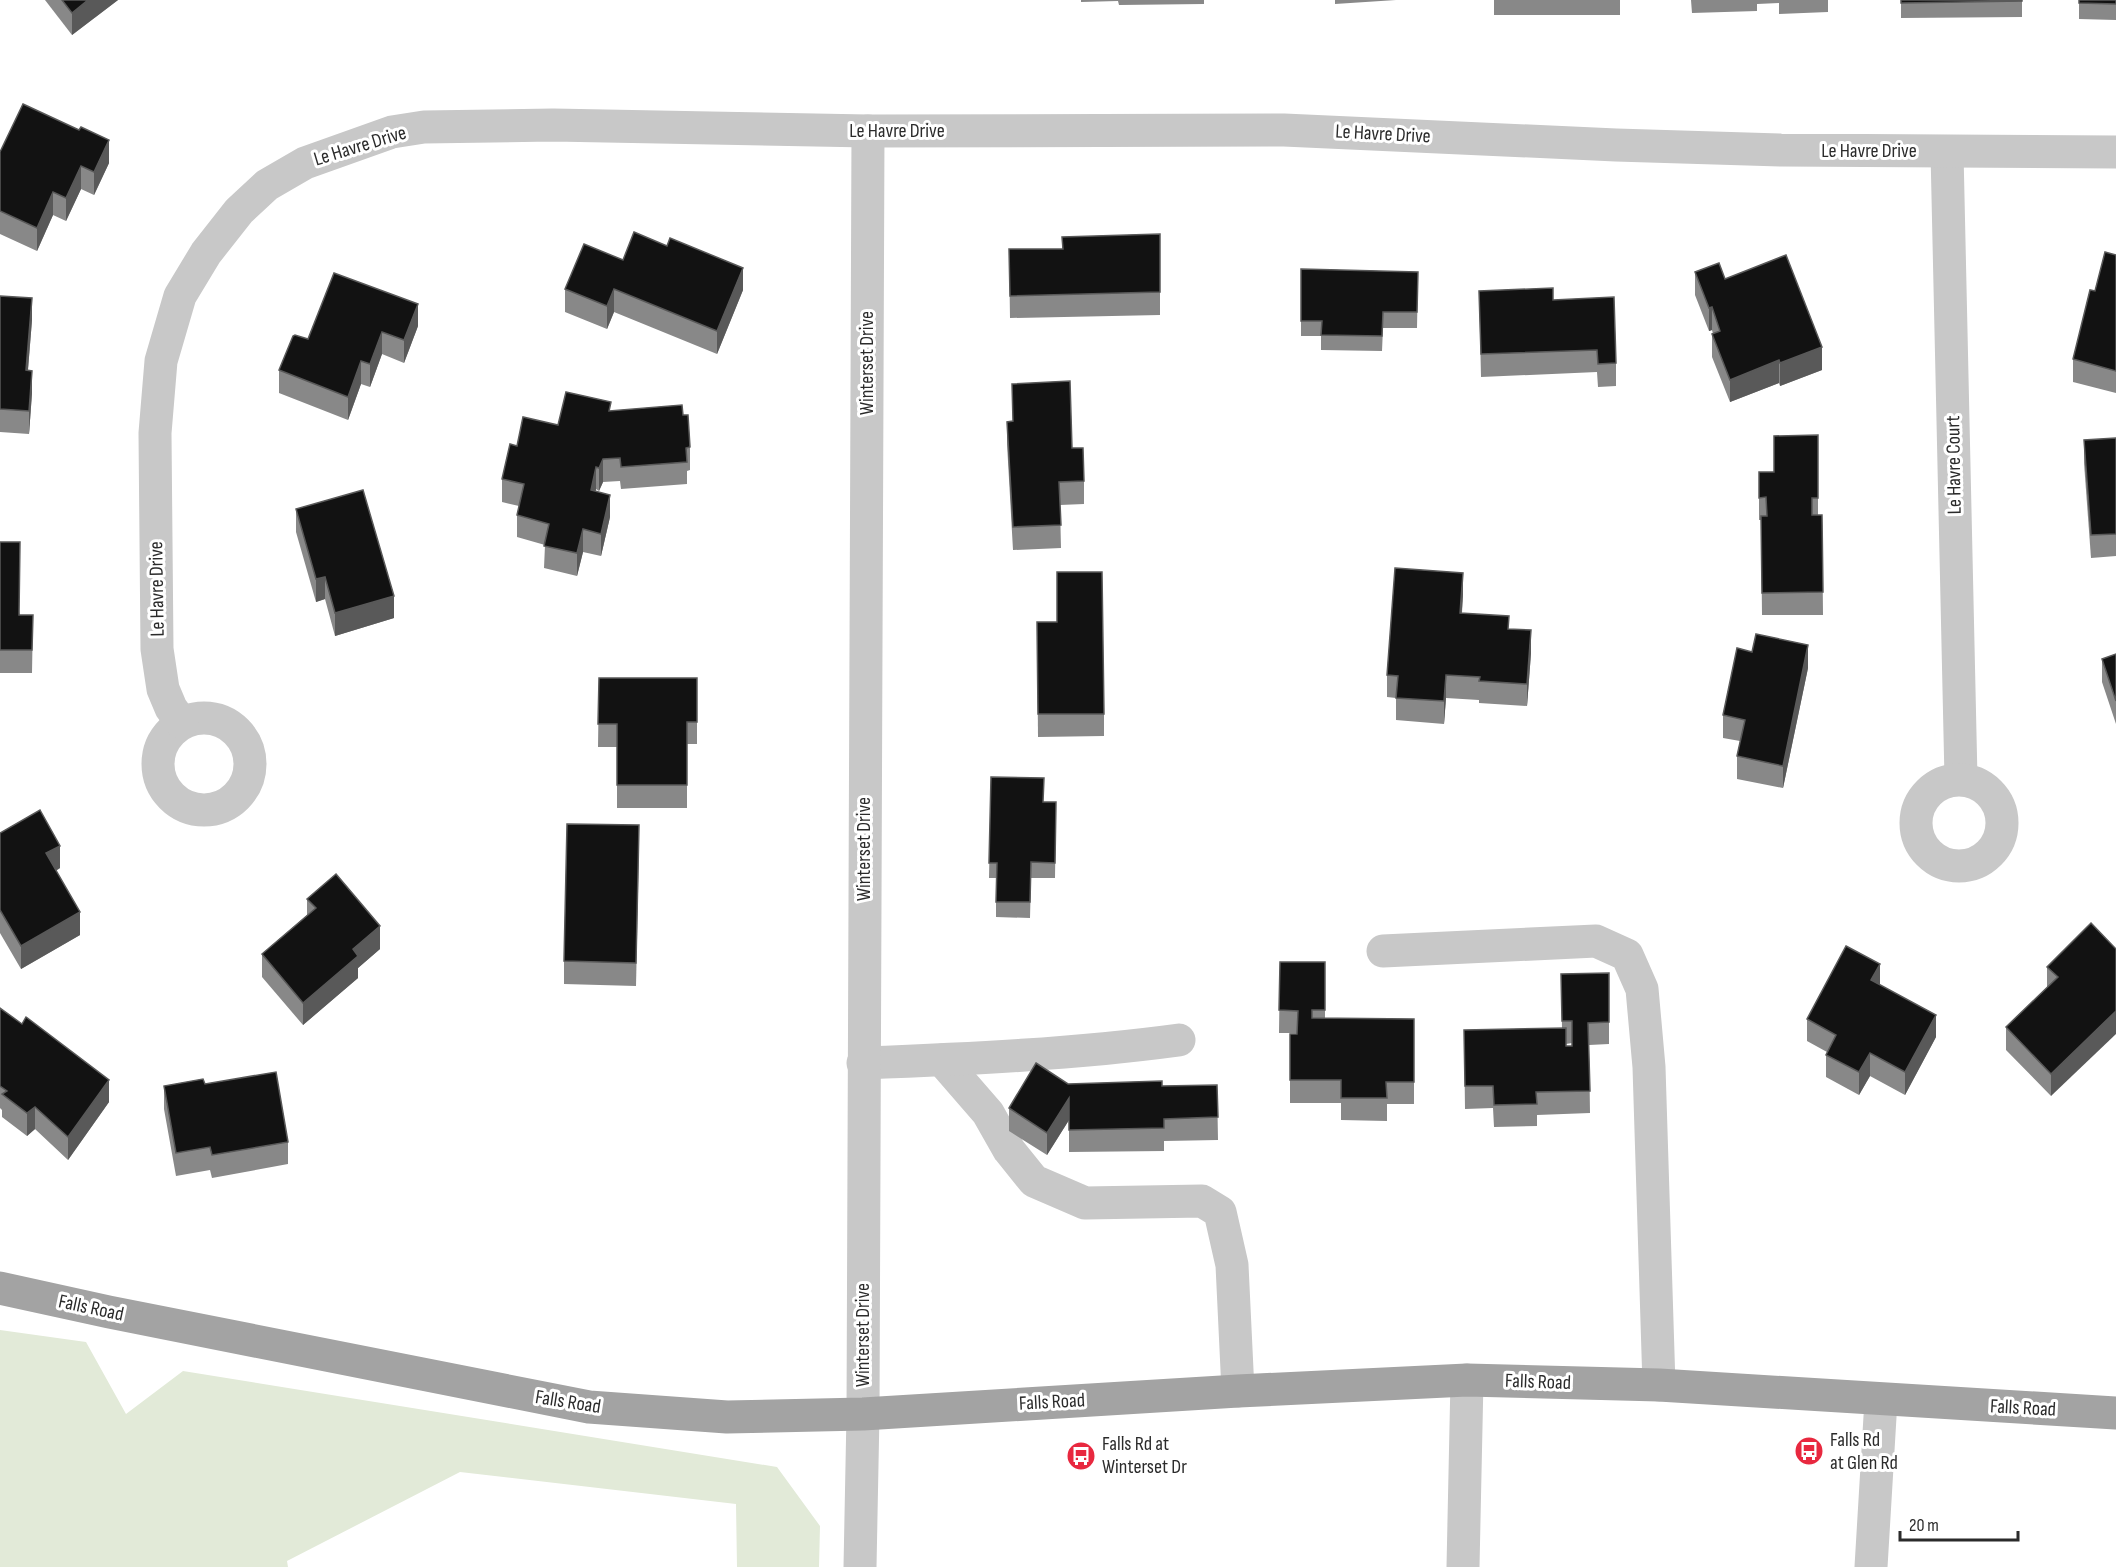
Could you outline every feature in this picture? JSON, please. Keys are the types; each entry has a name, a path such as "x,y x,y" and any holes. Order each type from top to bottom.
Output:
{"main road":[{"name":"Falls Road","path":"0,1288 109,1312 589,1407 727,1418 863,1414 1238,1391 1467,1380 1659,1386 2116,1413"}],"street":[{"name":"Le Havre Drive","path":"182,723 171,708 164,689 157,649 155,433 161,361 180,296 206,253 239,211 267,185 306,163 392,132 424,127 553,125 868,131 1284,130 1628,146 1781,150 2116,152"},
{"name":"Winterset Drive","path":"860,1567 863,1414 868,131"},
{"name":"Le Havre Court","path":"1947,152 1961,779"},
{"path":"1383,951 1596,941 1627,955 1642,988 1649,1067 1659,1386"},
{"path":"863,1063 1118,1048 1179,1040"},
{"path":"942,1060 988,1113 1009,1150 1034,1181 1085,1203 1202,1201 1220,1212 1232,1265 1238,1391"},
{"path":"1463,1567 1467,1380"},
{"path":"1871,1567 1881,1400"}],"green space":[{"path":"0,1330 86,1342 126,1414 183,1371 777,1467 820,1526 819,1567 737,1567 736,1504 460,1472 287,1561 288,1567 0,1567"}],"building":[{"path":"62,0 88,0 72,13"},
{"path":"1901,0 2022,0 2022,1 1901,3"},
{"path":"2079,0 2116,0 2116,4 2079,3"},
{"path":"23,104 79,130 81,127 109,140 94,172 81,166 66,198 53,192 37,228 0,211 0,152"},
{"path":"634,232 667,246 670,238 743,268 717,331 614,289 607,306 565,289 584,244 623,260"},
{"path":"1160,234 1160,292 1010,296 1009,249 1063,249 1062,237"},
{"path":"2105,252 2116,255 2116,371 2073,359 2090,290 2095,291"},
{"path":"1786,255 1822,347 1780,363 1779,360 1730,380 1712,334 1720,331 1712,307 1709,308 1695,272 1719,263 1725,279"},
{"path":"1301,269 1418,272 1417,312 1383,312 1382,336 1321,335 1322,321 1301,321"},
{"path":"334,273 418,304 404,340 382,332 370,364 361,361 348,397 279,370 293,336 308,339"},
{"path":"1553,288 1553,300 1614,297 1616,363 1598,364 1597,350 1481,354 1479,291"},
{"path":"0,296 32,298 26,370 32,371 29,411 0,409"},
{"path":"1070,381 1072,448 1083,448 1084,481 1059,482 1061,525 1013,527 1007,422 1013,421 1012,384"},
{"path":"566,392 611,402 609,411 682,405 683,415 688,415 690,447 686,448 687,462 621,467 620,458 603,459 599,468 596,467 591,490 610,495 601,534 583,529 577,553 544,546 549,524 517,515 524,484 502,479 510,444 517,446 523,417 558,425"},
{"path":"1818,435 1818,498 1812,498 1812,515 1822,515 1823,592 1762,593 1761,516 1767,516 1766,497 1759,498 1759,472 1774,472 1774,436"},
{"path":"2116,438 2116,534 2091,535 2084,440"},
{"path":"363,490 394,596 335,613 325,577 316,579 296,509"},
{"path":"0,542 20,542 19,615 33,615 32,650 0,650"},
{"path":"1395,568 1463,573 1460,613 1509,616 1508,629 1531,630 1527,684 1479,681 1480,677 1446,675 1444,701 1396,698 1398,676 1387,675"},
{"path":"1057,572 1102,572 1104,714 1038,714 1037,622 1057,622"},
{"path":"1756,634 1808,645 1783,766 1737,756 1745,720 1723,715 1737,648 1752,652"},
{"path":"2116,654 2116,701 2102,659"},
{"path":"599,678 697,678 697,722 687,722 687,785 617,785 617,724 598,724"},
{"path":"991,777 1044,778 1043,802 1056,802 1055,863 1031,862 1030,902 996,902 997,863 989,863"},
{"path":"40,810 60,846 46,853 80,912 21,946 0,910 0,833"},
{"path":"567,824 639,825 636,963 564,961"},
{"path":"336,874 380,926 353,949 358,956 303,1003 262,954 316,908 307,899"},
{"path":"2091,923 2116,949 2116,1011 2051,1074 2006,1027 2058,977 2047,967"},
{"path":"1846,946 1880,964 1871,980 1936,1015 1905,1072 1870,1053 1859,1072 1826,1055 1836,1035 1807,1019"},
{"path":"1280,962 1325,962 1325,1010 1312,1010 1312,1018 1414,1019 1414,1082 1386,1082 1387,1098 1341,1098 1341,1080 1290,1080 1290,1034 1297,1034 1298,1011 1279,1010"},
{"path":"1609,973 1609,1022 1588,1023 1590,1091 1536,1092 1537,1104 1494,1105 1493,1086 1465,1086 1464,1030 1566,1028 1566,1046 1572,1046 1572,1021 1562,1021 1561,974"},
{"path":"0,1008 22,1024 26,1017 109,1080 68,1137 35,1107 27,1113 2,1094 7,1091 0,1086"},
{"path":"1036,1063 1068,1084 1162,1081 1162,1086 1217,1085 1218,1117 1164,1119 1164,1128 1069,1130 1069,1098 1047,1133 1009,1108"},
{"path":"276,1072 288,1142 212,1155 210,1147 176,1153 164,1086 203,1079 205,1084"}],"place":[{"name":"Falls Rd at Glen Rd","path":"1809,1451"},
{"name":"Falls Rd at Winterset Dr","path":"1081,1456"}]}
